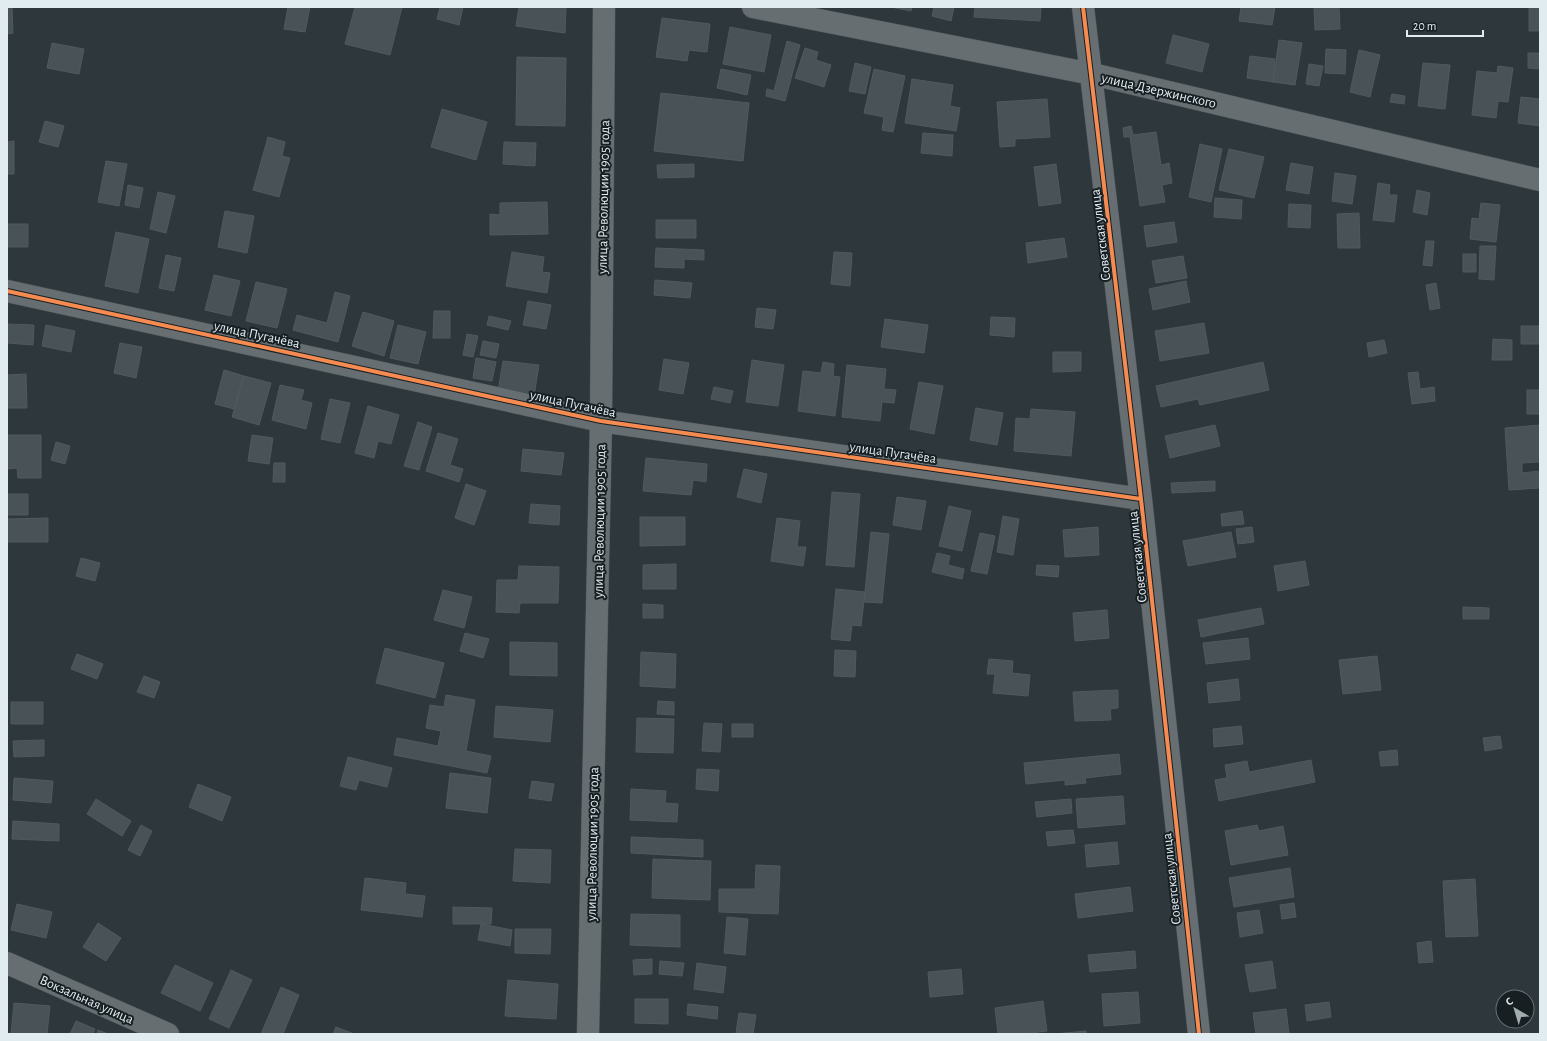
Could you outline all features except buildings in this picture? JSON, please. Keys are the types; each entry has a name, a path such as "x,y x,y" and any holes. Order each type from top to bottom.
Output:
{"street":[{"name":"улица Революции 1905 года","path":"588,1034 601,421 604,7"},
{"name":"улица Дзержинского","path":"753,7 1092,74 1540,180"},
{"name":"Советская улица","path":"1083,7 1141,499 1199,1034"},
{"name":"улица Пугачёва","path":"7,290 601,421 1141,499"},
{"name":"Вокзальная улица","path":"7,963 168,1034"}],"cycle path":[{"path":"1083,7 1141,499 1199,1034"},
{"path":"7,291 601,421 1141,499"}]}
